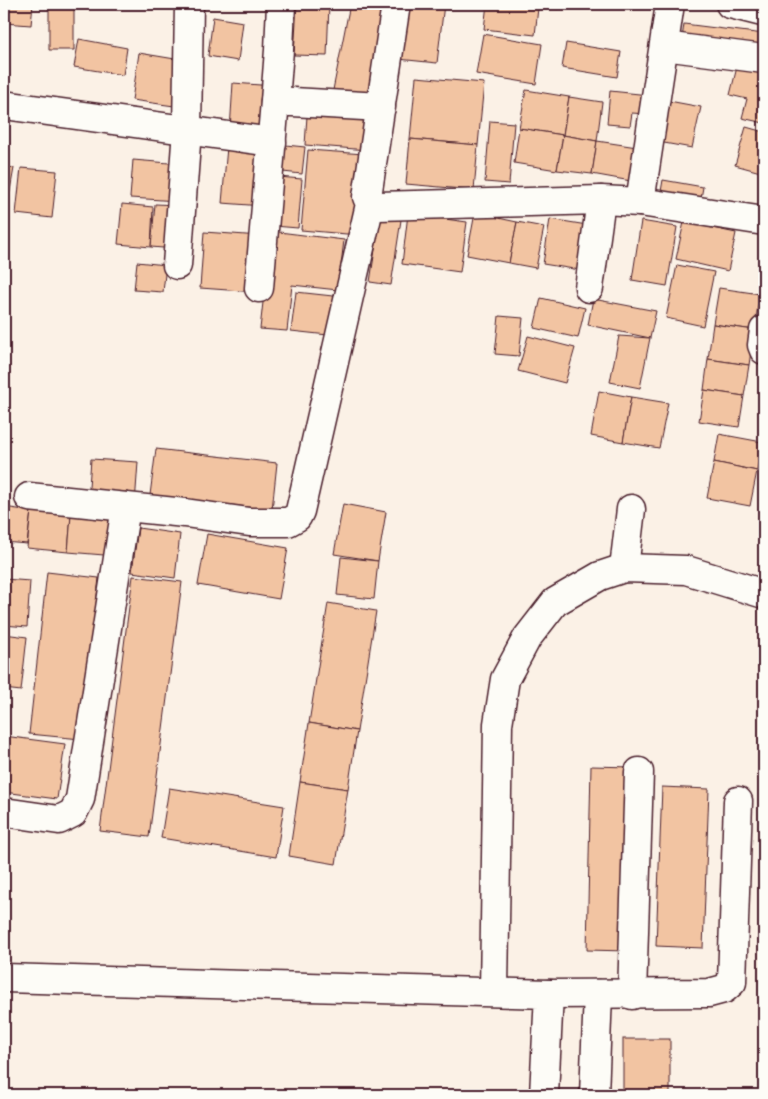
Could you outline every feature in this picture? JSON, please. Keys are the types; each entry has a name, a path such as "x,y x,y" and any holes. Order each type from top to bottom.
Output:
{"street":[{"path":"177,265 187,130 189,4"},
{"path":"259,288 272,142 281,4"},
{"path":"29,497 185,513 249,522 288,522 297,517 370,204 368,197 396,4"},
{"path":"640,202 670,4"},
{"path":"730,4 762,12"},
{"path":"664,46 764,59"},
{"path":"275,101 381,107"},
{"path":"4,104 272,142"},
{"path":"370,204 378,206 601,200 640,202 764,221"},
{"path":"589,288 601,200"},
{"path":"764,330 762,345 764,350"},
{"path":"4,812 59,820 73,812 80,799 126,507"},
{"path":"624,568 632,509"},
{"path":"494,991 498,724 505,679 526,638 556,602 600,576 624,568 686,570 764,594"},
{"path":"632,995 639,772"},
{"path":"4,978 549,994 632,995 709,993 724,989 732,982 738,801"},
{"path":"544,1095 549,994"},
{"path":"594,1095 598,994"}],"building":[{"path":"4,4 33,4 31,25 4,23"},
{"path":"297,4 329,4 327,56 294,55"},
{"path":"350,4 391,4 373,98 333,90"},
{"path":"405,4 444,4 437,63 398,59"},
{"path":"487,4 538,8 535,35 484,29"},
{"path":"528,4 558,4 558,9"},
{"path":"49,7 74,8 74,50 49,50"},
{"path":"213,17 243,22 238,61 208,56"},
{"path":"684,24 764,34 764,56 681,46"},
{"path":"483,34 542,44 536,84 476,74"},
{"path":"79,39 127,48 123,75 74,67"},
{"path":"566,43 621,52 617,77 562,68"},
{"path":"139,53 181,60 174,106 132,100"},
{"path":"738,63 764,70 764,123 742,118 747,99 730,95"},
{"path":"416,77 484,83 478,145 410,139"},
{"path":"233,83 274,86 271,133 230,130"},
{"path":"526,90 569,97 563,135 519,128"},
{"path":"610,91 649,95 646,114 632,113 630,126 607,124"},
{"path":"569,97 602,102 597,141 563,135"},
{"path":"669,101 701,107 692,148 653,141"},
{"path":"307,116 370,121 368,150 305,145"},
{"path":"490,121 514,123 509,184 485,182"},
{"path":"746,127 764,132 764,173 735,165"},
{"path":"519,128 563,135 557,170 514,163"},
{"path":"563,135 597,141 592,174 557,170"},
{"path":"410,139 478,145 474,190 406,184"},
{"path":"597,141 637,147 631,181 592,174"},
{"path":"276,144 305,147 302,174 273,171"},
{"path":"227,147 267,151 263,206 222,203"},
{"path":"308,150 364,154 358,235 301,230"},
{"path":"133,160 181,164 178,201 130,198"},
{"path":"4,166 14,168 5,219 4,219"},
{"path":"21,168 57,171 52,218 16,214"},
{"path":"278,177 302,179 298,228 274,226"},
{"path":"663,180 703,187 699,210 659,203"},
{"path":"122,204 153,207 151,247 118,244"},
{"path":"155,204 178,205 175,249 151,247"},
{"path":"475,213 517,222 509,263 467,255"},
{"path":"408,214 467,222 460,272 402,264"},
{"path":"380,217 401,220 391,285 370,282"},
{"path":"550,219 587,225 580,270 543,264"},
{"path":"641,221 677,227 667,286 632,280"},
{"path":"517,222 544,227 536,268 509,263"},
{"path":"684,222 736,233 728,271 676,259"},
{"path":"271,231 344,240 338,290 292,285 287,331 260,329"},
{"path":"204,232 260,236 256,292 200,288"},
{"path":"137,262 166,265 163,292 134,290"},
{"path":"677,265 714,272 703,326 666,318"},
{"path":"719,288 760,294 754,330 713,324"},
{"path":"296,292 342,297 337,336 291,331"},
{"path":"541,298 585,308 578,338 534,328"},
{"path":"593,299 656,311 650,338 588,325"},
{"path":"499,316 523,318 519,356 495,354"},
{"path":"713,324 754,330 749,365 708,359"},
{"path":"528,336 575,348 565,383 518,371"},
{"path":"619,336 650,338 640,388 610,382"},
{"path":"708,359 749,365 744,396 704,390"},
{"path":"704,390 744,396 739,427 699,421"},
{"path":"599,391 631,397 623,442 591,436"},
{"path":"631,397 668,403 659,448 623,442"},
{"path":"719,434 762,442 757,471 714,462"},
{"path":"156,449 277,463 272,510 150,495"},
{"path":"91,459 138,462 135,504 88,501"},
{"path":"714,462 757,471 750,506 707,498"},
{"path":"343,504 386,512 378,561 334,554"},
{"path":"4,507 31,511 27,544 4,542"},
{"path":"31,511 71,515 68,552 27,548"},
{"path":"71,515 119,519 116,556 68,552"},
{"path":"138,528 180,534 175,578 132,572"},
{"path":"207,534 288,548 279,599 198,585"},
{"path":"341,557 378,561 374,599 337,595"},
{"path":"47,572 99,578 81,739 29,734"},
{"path":"133,576 182,582 149,837 100,831"},
{"path":"4,579 30,581 27,627 4,625"},
{"path":"328,603 376,611 357,731 309,723"},
{"path":"4,634 27,637 21,691 4,689"},
{"path":"309,723 357,731 348,789 300,782"},
{"path":"4,736 65,744 57,799 4,792"},
{"path":"591,766 632,767 627,951 587,950"},
{"path":"300,782 348,789 336,864 289,856"},
{"path":"662,787 709,789 703,948 656,946"},
{"path":"169,788 284,806 276,857 161,838"},
{"path":"623,1039 670,1039 670,1095 623,1095"}]}
